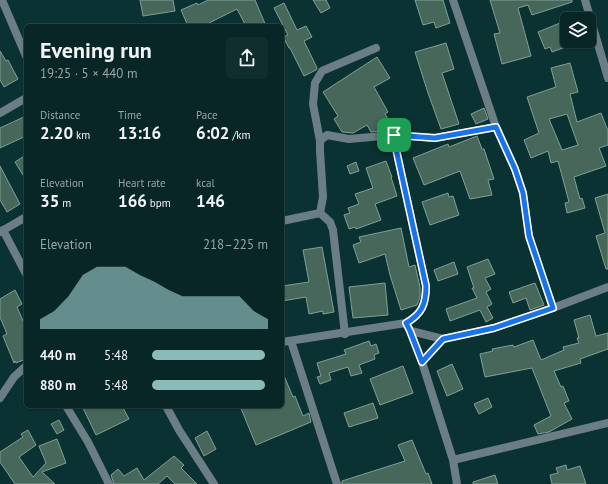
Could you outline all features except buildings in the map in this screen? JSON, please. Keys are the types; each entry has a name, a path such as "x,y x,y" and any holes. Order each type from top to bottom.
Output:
{"street":[{"path":"2,0 24,51"},
{"path":"453,0 496,127 515,169 523,193 529,236 553,308"},
{"path":"584,0 608,78"},
{"path":"320,213 323,197 320,141 313,104 315,83 322,71 376,48"},
{"path":"0,113 24,99"},
{"path":"320,141 327,135 349,139 394,135 435,138 496,127"},
{"path":"394,135 426,286 426,298 421,310 408,327"},
{"path":"284,221 320,213"},
{"path":"320,213 330,222 333,230 345,334"},
{"path":"24,218 2,231 24,270"},
{"path":"284,342 408,327 443,339 494,328 608,287"},
{"path":"408,327 422,362 453,460 457,484"},
{"path":"422,362 443,339"},
{"path":"291,341 337,484"},
{"path":"0,398 14,377 24,368"},
{"path":"67,408 88,442 109,484"},
{"path":"167,408 179,430 214,484"},
{"path":"453,460 608,423"}],"route":[{"path":"496,127 515,169 523,193 529,236 553,308 494,328 443,339 422,362 406,323 415,318 421,310 426,298 426,286 394,135 435,138 496,127"}]}
